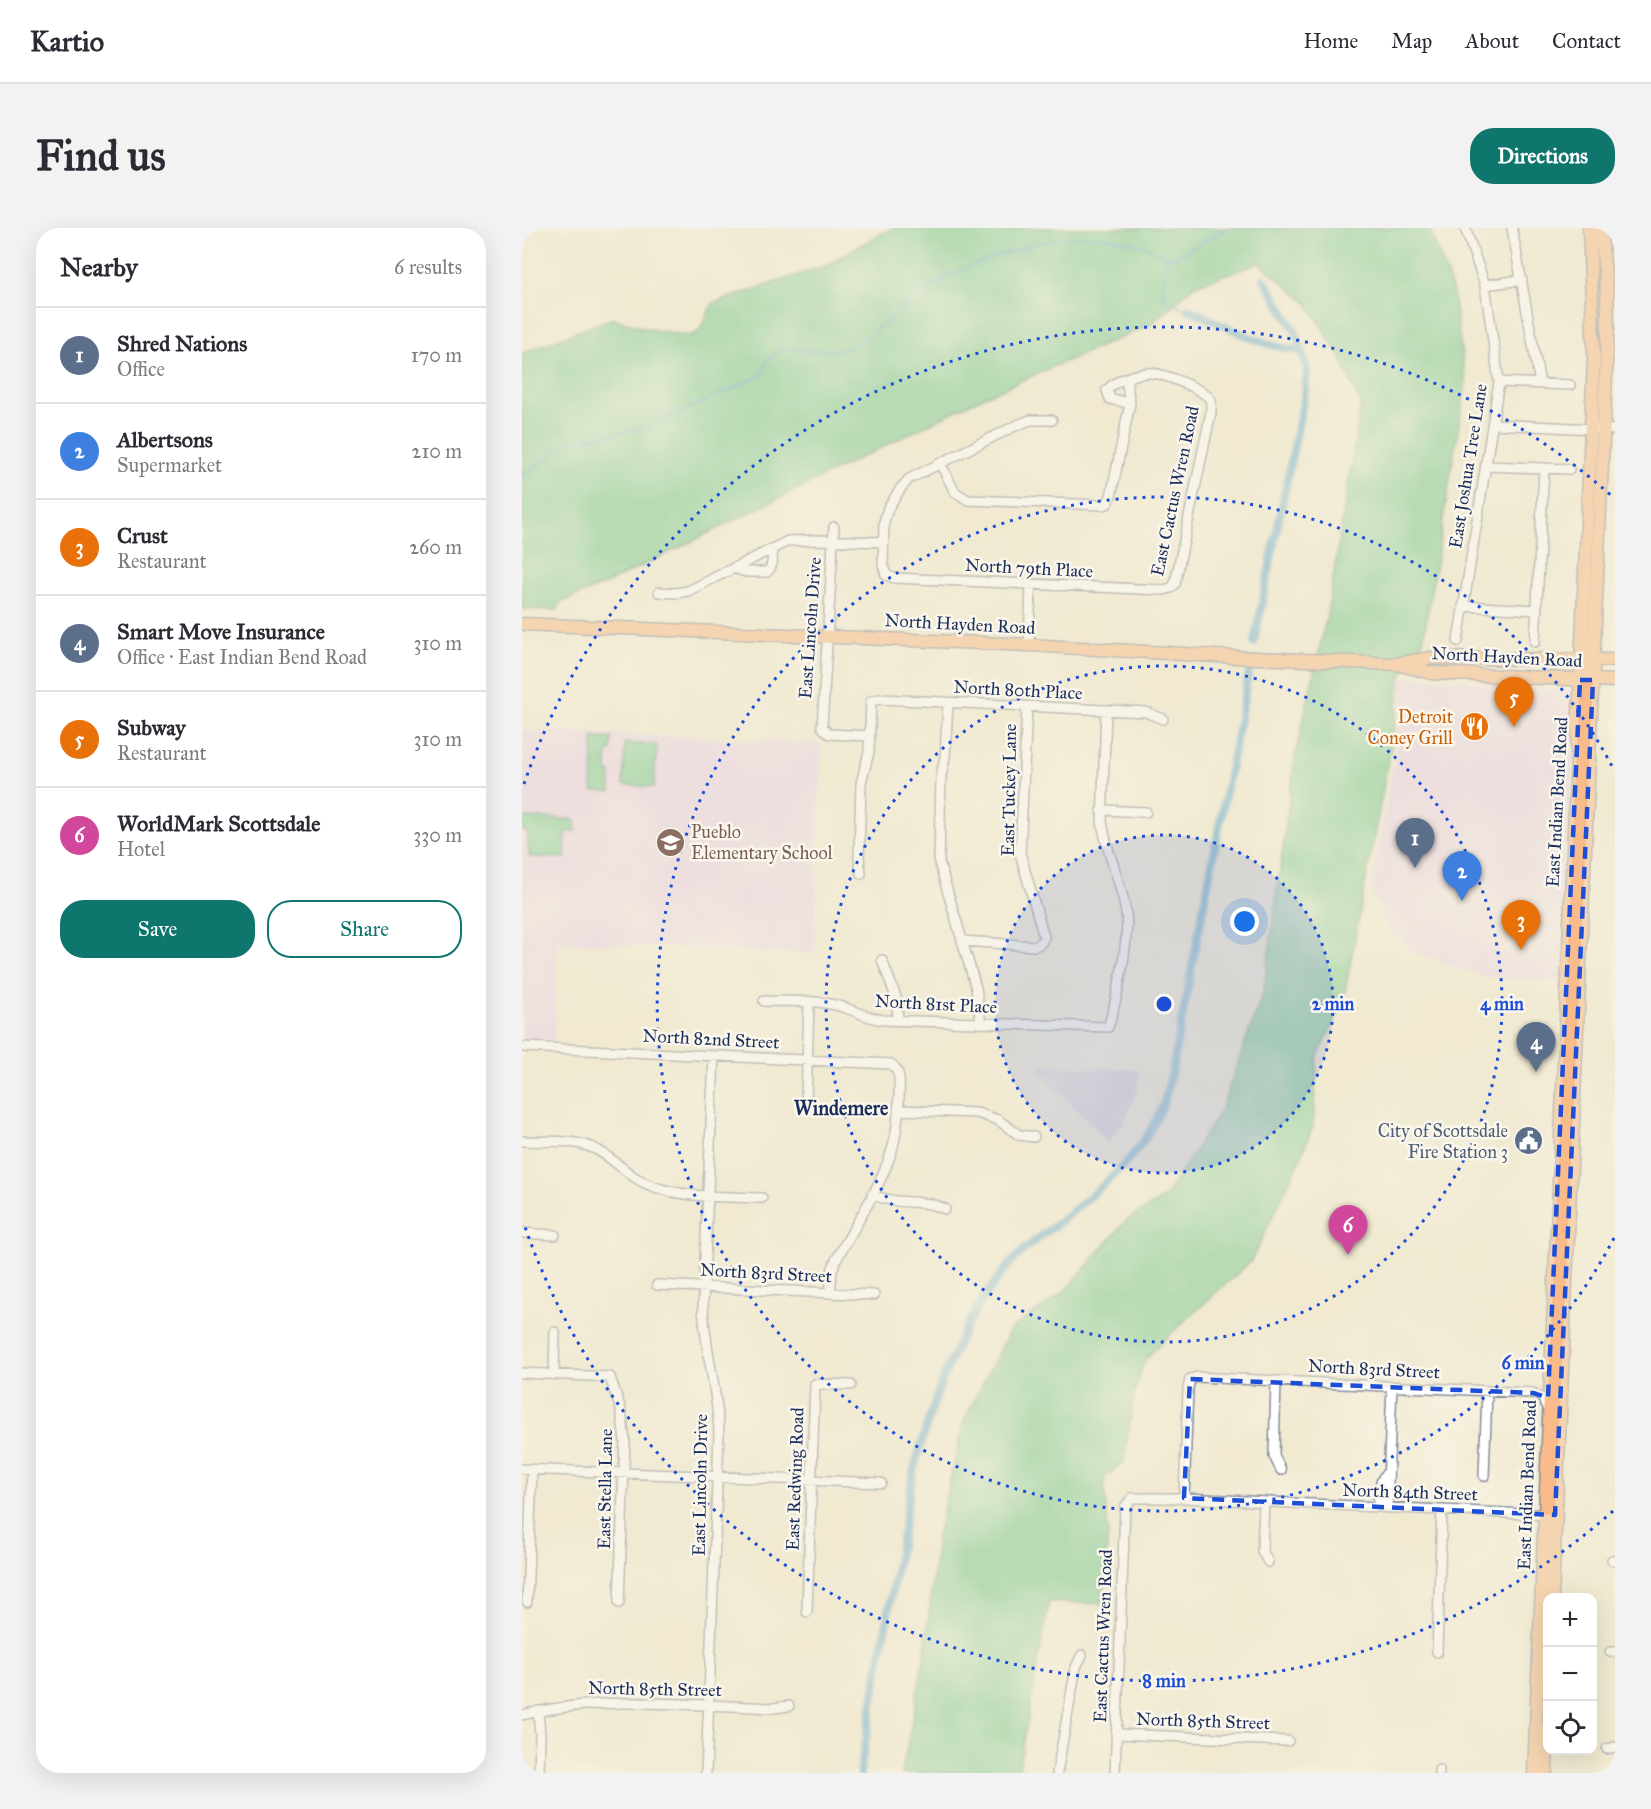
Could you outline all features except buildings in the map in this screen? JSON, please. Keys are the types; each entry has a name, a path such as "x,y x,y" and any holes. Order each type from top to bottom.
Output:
{"main road":[{"name":"East Indian Bend Road","path":"1552,1593 1548,1410 1580,680 1604,429 1594,357 1589,228"},
{"name":"East Indian Bend Road","path":"1534,1773 1550,1515 1604,429 1608,328 1607,292 1600,228"},
{"name":"North Hayden Road","path":"522,624 1029,645 1397,664 1432,673 1615,681"},
{"name":"North Hayden Road","path":"1397,664 1431,658 1615,660"},
{"path":"1546,1773 1547,1755"}],"street":[{"name":"East Joshua Tree Lane","path":"1458,641 1499,382 1485,285 1465,228"},
{"path":"1512,228 1540,384"},
{"path":"1485,285 1522,280"},
{"name":"East Cactus Wren Road","path":"1126,379 1149,372 1158,374 1204,393 1211,400 1211,412 1175,584 1171,588"},
{"path":"940,463 955,492 968,500 1098,506 1107,504 1111,496 1130,403 1126,379 1110,386 1107,393 1110,399 1130,403"},
{"path":"1499,382 1570,385"},
{"path":"659,592 682,592 780,544 796,540 884,542 884,522 894,495 909,479 1030,420 1052,420"},
{"path":"1494,424 1604,429"},
{"path":"1487,466 1569,470"},
{"path":"1535,642 1544,468"},
{"name":"East Lincoln Drive","path":"834,527 821,719 825,731 829,734 869,736"},
{"name":"North 79th Place","path":"884,542 883,565 886,575 894,578 1163,590 1171,588"},
{"path":"733,568 747,572 767,572 772,567 771,549"},
{"path":"1029,645 1031,584"},
{"path":"1462,606 1537,610"},
{"name":"North 80th Place","path":"869,736 871,701 880,699 1146,712 1163,719"},
{"path":"948,703 945,757 941,776 939,862 978,995 981,1023"},
{"name":"East Tuckey Lane","path":"962,941 1035,946 1041,943 1044,937 1020,853 1027,707"},
{"path":"1106,710 1102,810 1146,812"},
{"path":"861,874 859,857 861,783 866,767 869,736"},
{"name":"North 81st Place","path":"764,1001 810,1002 840,1006 870,1018 1108,1028 1125,944 1127,921 1104,834 1102,810"},
{"path":"882,960 896,997 898,1020"},
{"path":"806,1101 810,1002"},
{"name":"North 82nd Street","path":"522,1047 891,1064 897,1068 899,1076 898,1110"},
{"name":"East Lincoln Drive","path":"705,1773 719,1415 706,1341 703,1287 714,1056"},
{"path":"830,1293 835,1262 891,1155 897,1132 898,1110 977,1113 998,1120 1019,1135 1034,1137"},
{"path":"522,1141 589,1146 609,1157 623,1170 650,1185 677,1193 762,1198"},
{"path":"872,1194 889,1202 928,1203 945,1209"},
{"path":"522,1233 555,1235"},
{"name":"North 83rd Street","path":"657,1285 874,1295"},
{"path":"522,1373 554,1374 555,1332"},
{"name":"East Stella Lane","path":"554,1374 610,1377 621,1410 624,1426 624,1473 619,1603"},
{"name":"North 83rd Street","path":"1184,1498 1190,1379 1197,1377 1533,1393 1543,1399 1548,1410"},
{"path":"1276,1381 1274,1456 1281,1470"},
{"name":"East Redwing Road","path":"807,1612 815,1384 851,1385"},
{"path":"1383,1507 1388,1472 1392,1386"},
{"path":"1484,1476 1487,1391"},
{"path":"522,1469 882,1483"},
{"path":"527,1602 532,1470"},
{"name":"North 84th Street","path":"1128,1501 1132,1498 1184,1498 1550,1515"},
{"name":"East Cactus Wren Road","path":"1115,1773 1125,1507 1128,1501"},
{"path":"1264,1502 1262,1551 1268,1562"},
{"path":"1437,1652 1442,1510"},
{"path":"1057,1773 1076,1667 1082,1655"},
{"name":"North 85th Street","path":"522,1715 598,1703 789,1706"},
{"path":"538,1711 539,1773"},
{"name":"North 85th Street","path":"1116,1734 1288,1741"},
{"path":"1534,1756 1539,1765 1539,1773"}],"highlighted area":[{"path":"1580,680 1593,680 1555,1515 1184,1498 1190,1379 1533,1393 1548,1398"}],"shaded area":[{"path":"1401,677 1508,683 1529,689 1572,692 1575,699 1570,813 1563,870 1566,896 1562,981 1484,977 1414,953 1385,926 1371,887 1398,737"},
{"name":"Pueblo Elementary School","path":"522,730 822,743 814,954 558,942 554,1041 522,1039"},
{"path":"1040,1065 1139,1070 1138,1090 1123,1125 1108,1141 1039,1071"}],"green space":[{"path":"893,228 1429,228 1452,288 1466,383 1423,641 1401,677 1393,735 1343,1003 1317,1058 1313,1126 1299,1162 1251,1261 1144,1361 1134,1395 1124,1461 1104,1479 1108,1535 1102,1604 1049,1602 1018,1773 902,1773 925,1653 937,1536 964,1421 1010,1330 1063,1293 1127,1220 1165,1197 1221,1110 1264,990 1295,757 1327,615 1361,404 1338,353 1307,303 1260,263 1195,285 1150,325 983,397 606,584 559,603 558,610 522,609 522,353 613,318 645,328 690,336 699,331 713,303 828,265"},
{"path":"593,738 612,738 611,751 607,751 607,772 611,772 611,792 592,791"},
{"path":"625,743 657,745 654,787 623,785"},
{"path":"522,818 575,819 576,831 566,832 565,858 529,857 528,833 522,830"}],"waterway":[{"path":"522,476 571,442 644,428 763,375 767,360 784,348 803,351 850,349 921,293 961,271 1008,252 1057,240 1102,237 1146,247 1165,256 1173,257 1229,228"},
{"path":"1167,256 1162,294 1169,302 1188,309"},
{"path":"1254,643 1305,392 1307,369 1296,332 1264,279"},
{"path":"1188,309 1259,341 1303,351"},
{"path":"860,1773 913,1473 938,1391 949,1365 974,1314 1007,1267 1025,1249 1104,1184 1132,1156 1144,1140 1163,1105 1172,1070 1249,672"}],"place":[{"name":"Detroit Coney Grill","path":"1474,727"},
{"name":"Subway","path":"1514,727"},
{"name":"Pueblo Elementary School","path":"670,842"},
{"name":"Shred Nations","path":"1415,868"},
{"name":"Albertsons","path":"1462,901"},
{"name":"Crust","path":"1521,950"},
{"name":"Smart Move Insurance","path":"1536,1072"},
{"name":"City of Scottsdale Fire Station 3","path":"1529,1141"},
{"name":"WorldMark Scottsdale","path":"1348,1255"}],"district":[{"name":"Windemere","path":"841,1108"}]}
